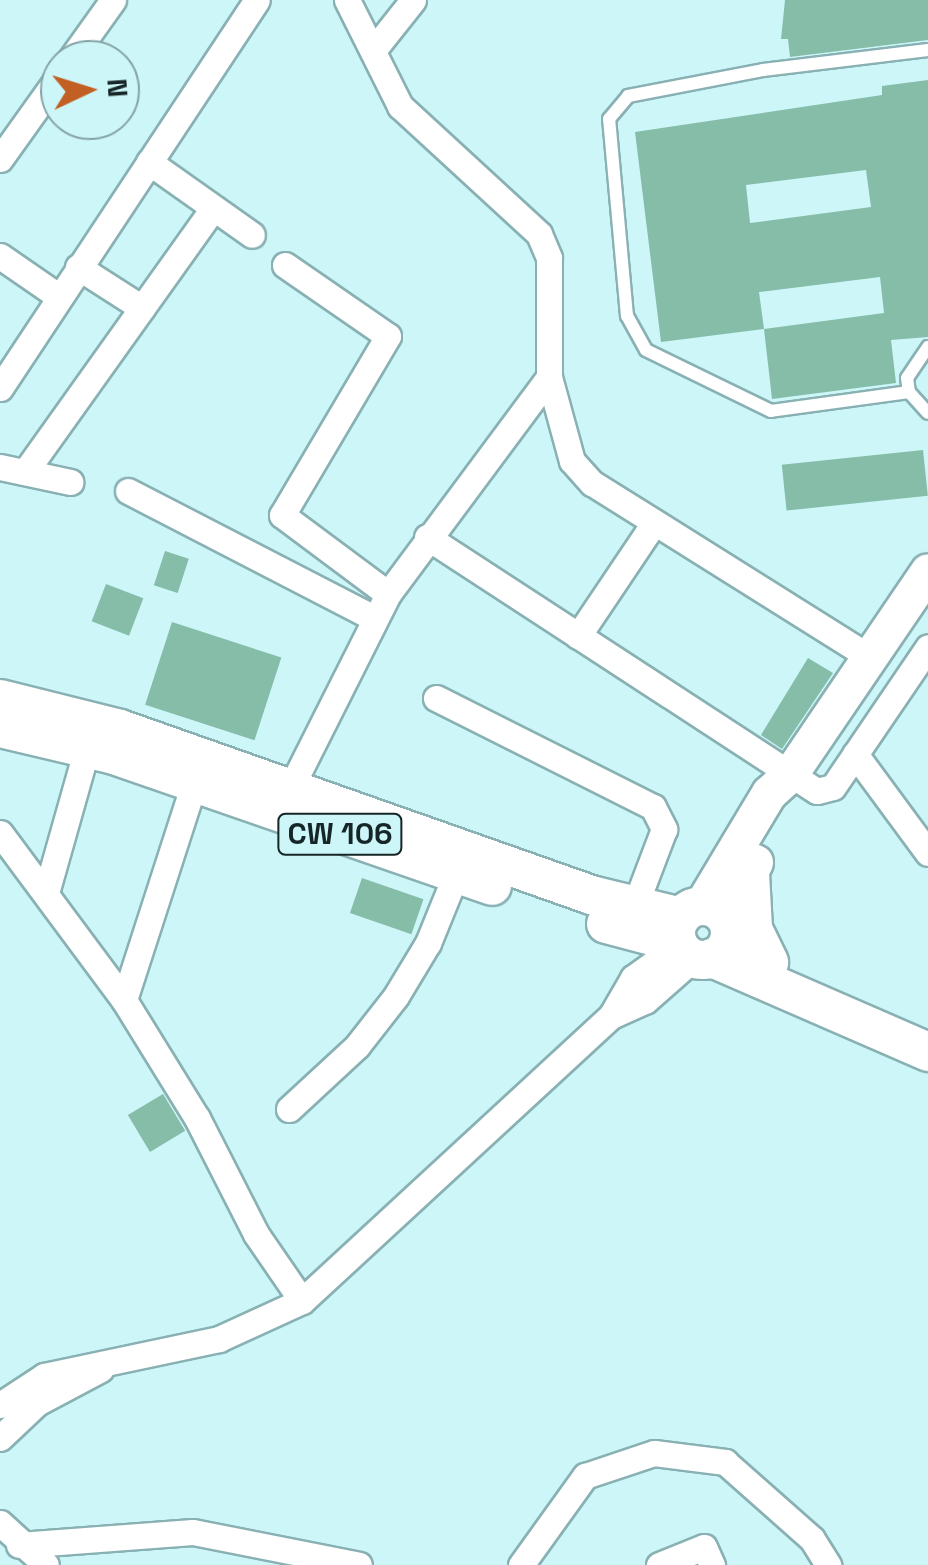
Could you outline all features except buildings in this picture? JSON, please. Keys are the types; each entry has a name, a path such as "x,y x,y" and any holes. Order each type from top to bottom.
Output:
{"main road":[{"path":"700,936 769,793 790,774 928,571"},
{"path":"0,699 120,729 285,800 634,908 700,936"},
{"name":"CW 106","path":"0,728 86,748 194,783 285,800 456,874 700,936 928,1030"},
{"path":"700,936 750,874 785,800 790,774"},
{"path":"750,874 754,928 769,962"},
{"name":"CW 106","path":"700,936 928,1052"}],"street":[{"path":"84,40 113,0"},
{"path":"0,388 257,0"},
{"path":"346,0 374,48 400,106 539,234 549,258 549,377 572,460 592,483 870,657"},
{"path":"374,48 413,0"},
{"path":"0,158 40,102"},
{"path":"149,162 252,235"},
{"path":"70,482 12,470 142,308 213,208"},
{"path":"0,256 58,296"},
{"path":"285,264 388,336 282,515 388,594"},
{"path":"78,267 142,308"},
{"path":"285,800 388,594 549,377"},
{"path":"128,491 374,618"},
{"path":"578,636 654,523"},
{"path":"427,537 790,774 828,790 928,647"},
{"path":"436,698 653,808 664,829 634,908"},
{"path":"46,893 86,748"},
{"path":"855,754 928,852"},
{"path":"124,1000 194,783"},
{"path":"0,833 124,1000 196,1118 256,1234 302,1301"},
{"path":"289,1110 357,1046 396,996 428,943 456,874"},
{"path":"0,1406 44,1376 105,1366 234,1334 302,1301 610,1016 632,978 700,936"},
{"path":"0,1438 37,1403 105,1366"},
{"path":"520,1565 585,1476 654,1452 725,1462 812,1539 828,1565"},
{"path":"0,1523 19,1545 46,1565"},
{"path":"19,1545 193,1532 359,1565"},
{"path":"659,1565 704,1547 712,1565"}],"lane":[{"path":"909,392 772,411 646,350 628,316 609,119 628,96 762,70 928,50"},
{"path":"928,347 911,364 909,392 928,413"}]}
